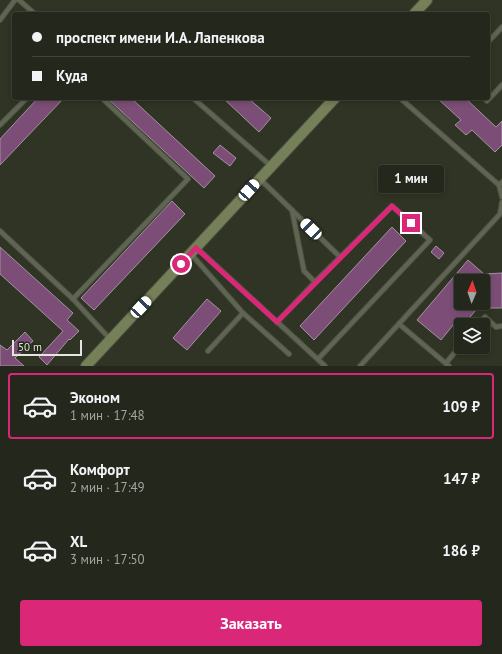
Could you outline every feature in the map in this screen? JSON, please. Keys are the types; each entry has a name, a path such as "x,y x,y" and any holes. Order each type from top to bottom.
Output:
{"main road":[{"path":"416,12 427,0"},
{"path":"86,366 333,100"}],"lane":[{"path":"0,20 15,0"},
{"path":"19,0 34,12"},
{"path":"490,40 502,27"},
{"path":"490,98 502,85"},
{"path":"0,125 25,100"},
{"path":"73,299 188,179 104,100"},
{"path":"195,100 271,166"},
{"path":"402,100 500,183 502,197"},
{"path":"260,179 340,257"},
{"path":"360,366 500,214 502,202"},
{"path":"277,322 392,206 430,240 318,359"},
{"path":"292,210 304,270 315,282"},
{"path":"0,231 73,299 110,340"},
{"path":"194,251 243,313 289,354"},
{"path":"194,251 277,322 325,366"},
{"path":"208,352 243,313"},
{"path":"490,322 496,327 502,326"},
{"path":"399,324 447,364 454,354"}],"building":[{"path":"36,100 62,100 0,165 0,139"},
{"path":"109,100 133,100 215,176 204,188"},
{"path":"225,100 250,100 271,118 259,132"},
{"path":"439,100 467,100 496,127 502,121 502,145 495,152 472,130 466,135 455,125 461,120"},
{"path":"220,145 236,158 230,166 213,153"},
{"path":"172,201 185,214 94,310 81,298"},
{"path":"392,227 406,241 314,340 300,326"},
{"path":"436,246 444,253 439,259 431,252"},
{"path":"0,247 73,313 67,320 79,331 70,340 69,339 47,365 39,357 63,331 0,274"},
{"path":"468,260 484,274 456,274"},
{"path":"502,273 502,308 490,308 490,274 484,274"},
{"path":"454,276 454,310 476,310 469,318 454,318 454,324 441,340 417,320"},
{"path":"207,299 221,311 187,350 173,338"},
{"path":"25,332 33,341 15,358 24,366 0,366 0,345 7,350"}],"route":[{"path":"181,264 196,248 277,322 392,206 411,223"}]}
